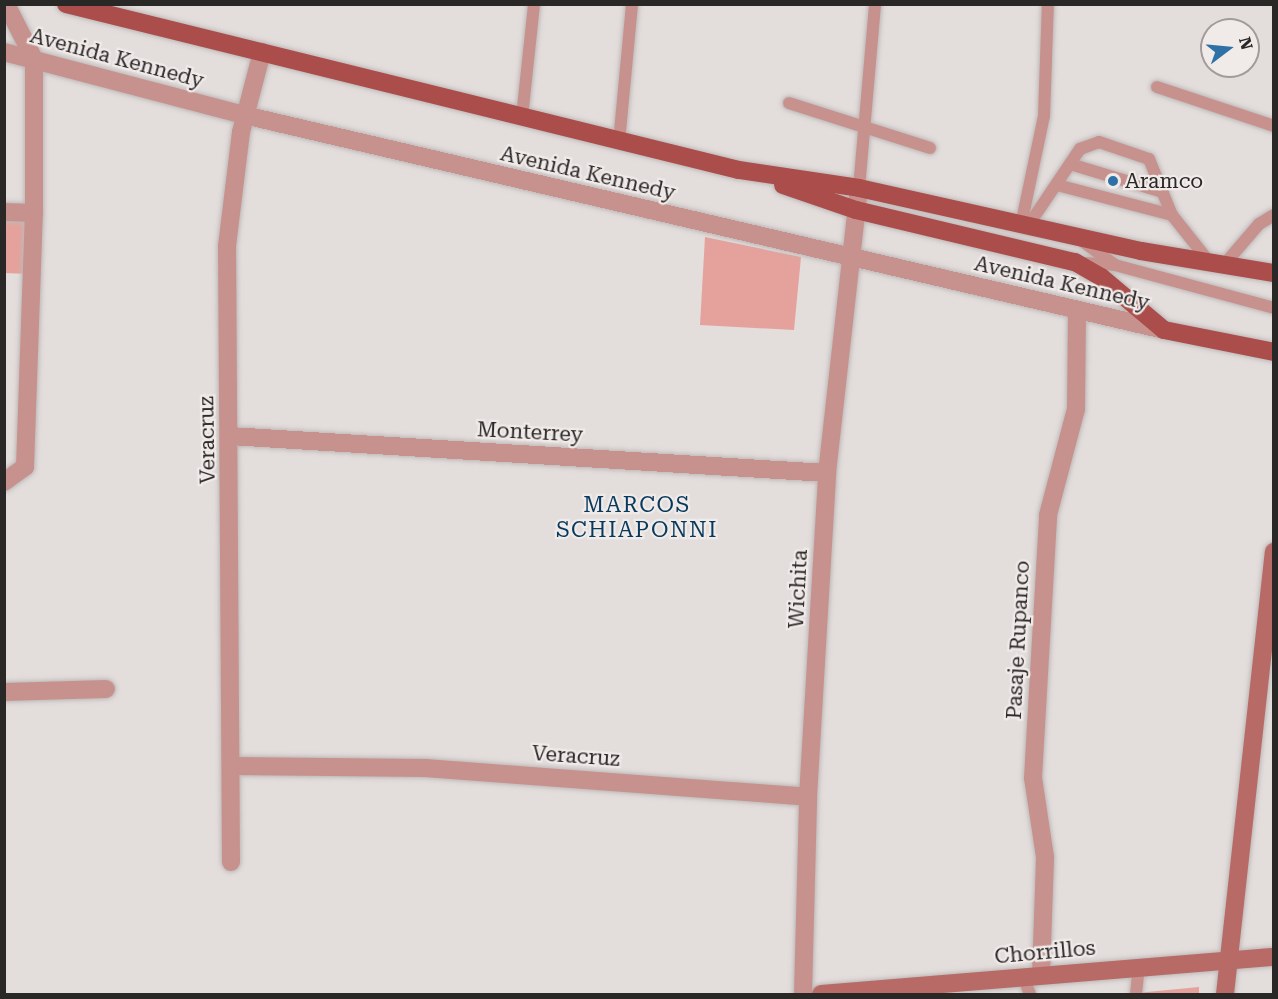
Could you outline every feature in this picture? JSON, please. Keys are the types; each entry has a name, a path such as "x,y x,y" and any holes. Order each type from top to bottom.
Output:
{"main road":[{"name":"Avenida Kennedy","path":"66,4 739,170 859,188 1075,237 1217,265 1274,273"},
{"name":"Avenida Kennedy","path":"739,170 856,210 1074,262 1101,277 1164,330 1274,352"}],"street":[{"path":"4,482 25,467 34,213 34,59 6,4"},
{"name":"Avenida Kennedy","path":"4,52 244,115 1164,330"},
{"name":"Veracruz","path":"231,862 227,246 244,115 262,52"},
{"name":"Wichita","path":"803,994 808,797 827,473 848,256 859,188"},
{"path":"4,212 34,213"},
{"name":"Pasaje Rupanco","path":"1041,974 1045,857 1033,778 1048,515 1077,409 1077,311"},
{"name":"Monterrey","path":"230,436 827,473"},
{"path":"1225,994 1274,552"},
{"path":"4,692 106,689"},
{"name":"Veracruz","path":"232,766 425,768 808,797"},
{"name":"Chorrillos","path":"821,994 1041,974 1274,957"}],"lane":[{"path":"522,117 534,4"},
{"path":"620,142 632,4"},
{"path":"859,188 875,4"},
{"path":"1024,226 1044,116 1048,4"},
{"path":"1157,87 1274,126"},
{"path":"789,103 864,129 930,148"},
{"path":"1024,226 1057,185 1080,149 1099,142 1143,155 1154,165 1172,215 1217,265 1259,224 1274,215"},
{"path":"1070,164 1163,192"},
{"path":"1057,185 1172,215"},
{"name":"Avenida Kennedy","path":"1075,237 1115,265"},
{"name":"Avenida Kennedy","path":"1074,262 1115,265"},
{"path":"1115,265 1274,308"},
{"path":"1136,994 1139,966"},
{"path":"1023,976 1030,994"}],"shaded area":[{"path":"5,220 40,221 38,274 4,273"},
{"path":"705,237 801,257 794,330 700,325"},
{"path":"1199,987 1199,994 1126,994"}],"place":[{"name":"Aramco","path":"1113,181"}],"district":[{"name":"MARCOS SCHIAPONNI","path":"637,516"}]}
